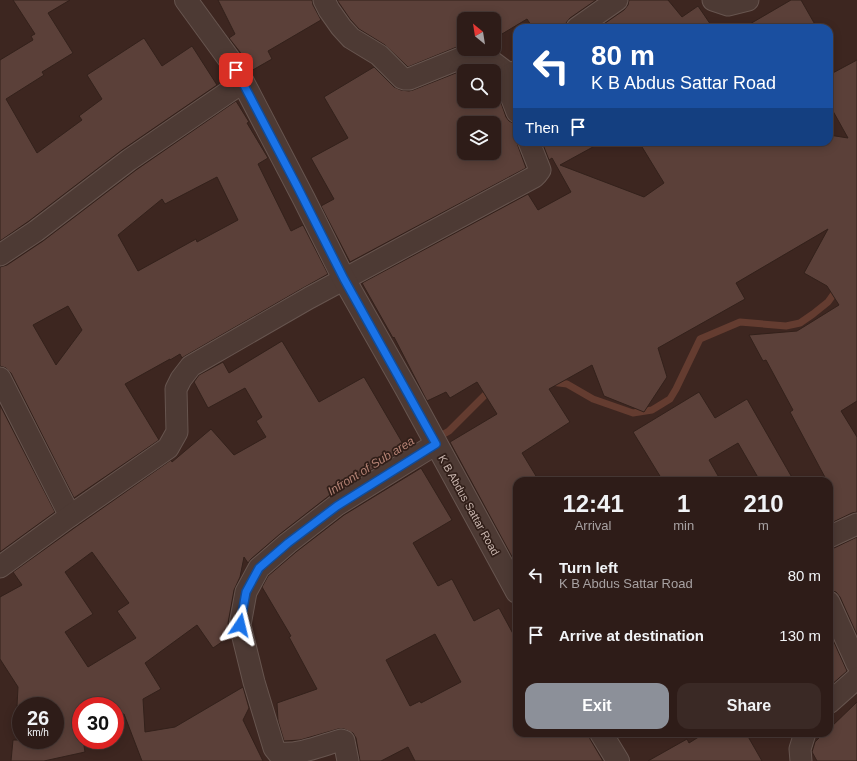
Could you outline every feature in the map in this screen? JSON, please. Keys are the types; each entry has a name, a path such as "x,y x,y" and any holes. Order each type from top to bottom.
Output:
{"street":[{"name":"K B Abdus Sattar Road","path":"186,0 229,59 243,82 344,279 513,585"},
{"path":"324,0 341,27 351,38 379,55 402,78 409,79 471,54 478,54 486,57 513,72"},
{"path":"583,24 617,0"},
{"path":"713,0 728,4 748,0"},
{"path":"513,75 508,84 513,102"},
{"path":"0,254 36,231 129,160 243,82"},
{"path":"0,567 168,448 177,432 176,389 181,379 191,366 309,298 534,176 540,170 531,146"},
{"path":"0,378 70,516"},
{"path":"348,761 344,741 341,740 306,751 288,754 278,753 274,748 254,682 240,625 246,592 259,568 288,543 337,506 436,444"},
{"path":"833,535 857,524"},
{"path":"833,611 857,664"},
{"path":"833,699 857,678"},
{"path":"603,737 618,761"},
{"path":"801,761 800,749 804,737"}],"building":[{"path":"13,0 70,0 48,13 73,53 42,72 44,75 6,99 37,153 82,120 79,116 102,99 87,75 144,38 162,66 192,46 217,85 122,150 29,221 0,241 0,60 33,40 31,36 35,34"},
{"path":"218,0 312,0 321,20 268,51 272,59 251,71 240,52 229,38 235,34"},
{"path":"337,0 596,0 570,18 566,24 530,24 527,19 519,24 513,24 513,27 502,34 501,12 457,12 457,47 408,67 385,45 359,29"},
{"path":"629,0 668,0 682,17 698,6 710,24 604,24 624,10 628,5"},
{"path":"791,0 801,0 815,24 750,24"},
{"path":"857,60 857,401 841,411 857,437 857,512 833,522 833,477 825,477 790,412 793,410 766,360 763,361 749,335 797,331 839,305 827,286 804,273 828,229 736,283 745,299 658,348 667,377 644,412 604,396 592,365 549,389 570,422 522,453 537,477 513,477 513,559 450,442 497,414 477,382 450,398 446,392 427,401 394,337 393,338 362,283 528,194 538,210 571,192 552,158 549,160 544,146 595,146 560,165 644,197 664,183 641,146 833,146 833,136 848,138 833,111 833,73"},
{"path":"374,67 394,87 401,90 413,90 457,73 457,108 501,108 501,103 506,117 513,123 513,146 518,146 526,168 350,262 321,206 334,199 311,158 348,138 324,97"},
{"path":"236,101 268,158 258,164 291,231 303,225 328,274 182,358 180,354 125,384 159,440 74,498 11,373 6,368 0,366 0,267 7,265 43,241 136,170","holes":["217,177 238,220 197,242 196,239 138,271 118,235 162,199 165,204","68,306 82,330 56,365 33,325"]},
{"path":"282,341 319,402 364,377 406,449 330,495 280,534 248,563 244,557 240,577 234,590 228,623 230,633 229,637 213,648 197,625 145,663 161,689 143,699 145,732 175,727 243,687 249,708 243,720 263,761 142,761 124,714 124,697 72,697 72,749 84,749 85,752 44,761 11,761 12,749 64,749 64,697 17,697 18,687 0,659 0,597 22,585 13,572 171,460 172,462 211,429 234,455 266,437 256,421 262,417 245,388 208,408 194,382 199,375 223,362 229,373","holes":["92,552 129,603 117,611 136,638 88,667 65,632 93,614 65,572"]},
{"path":"699,392 715,418 747,399 792,477 758,477 738,443 709,460 719,477 661,477 633,432"},
{"path":"0,405 55,512 0,552"},
{"path":"421,468 452,520 413,543 438,586 452,579 474,621 499,608 513,634 513,737 590,737 603,761 415,761 408,747 381,761 360,761 356,738 353,733 344,729 338,729 300,740 284,741 278,721 277,703 317,689 289,637 291,636 262,587 268,576 344,515","holes":["435,634 461,682 421,703 420,701 410,706 386,660"]},
{"path":"857,537 857,635 840,597 836,592 833,591 834,548"},
{"path":"833,640 847,671 833,683"},
{"path":"857,702 857,761 817,761 812,752 815,742 820,737 833,737 833,725"},
{"path":"699,737 748,737 762,761 648,761 687,739 689,743"}],"waterway":[{"name":"Infront of Sub area","path":"551,382 567,384 593,399 633,413 652,410 670,399 700,339 740,322 786,326 800,323 828,302 838,288"},
{"name":"Infront of Sub area","path":"437,438 449,431 491,389"}],"route":[{"path":"236,70 344,279 436,444 337,506 288,543 259,568 246,592 240,625"}]}
